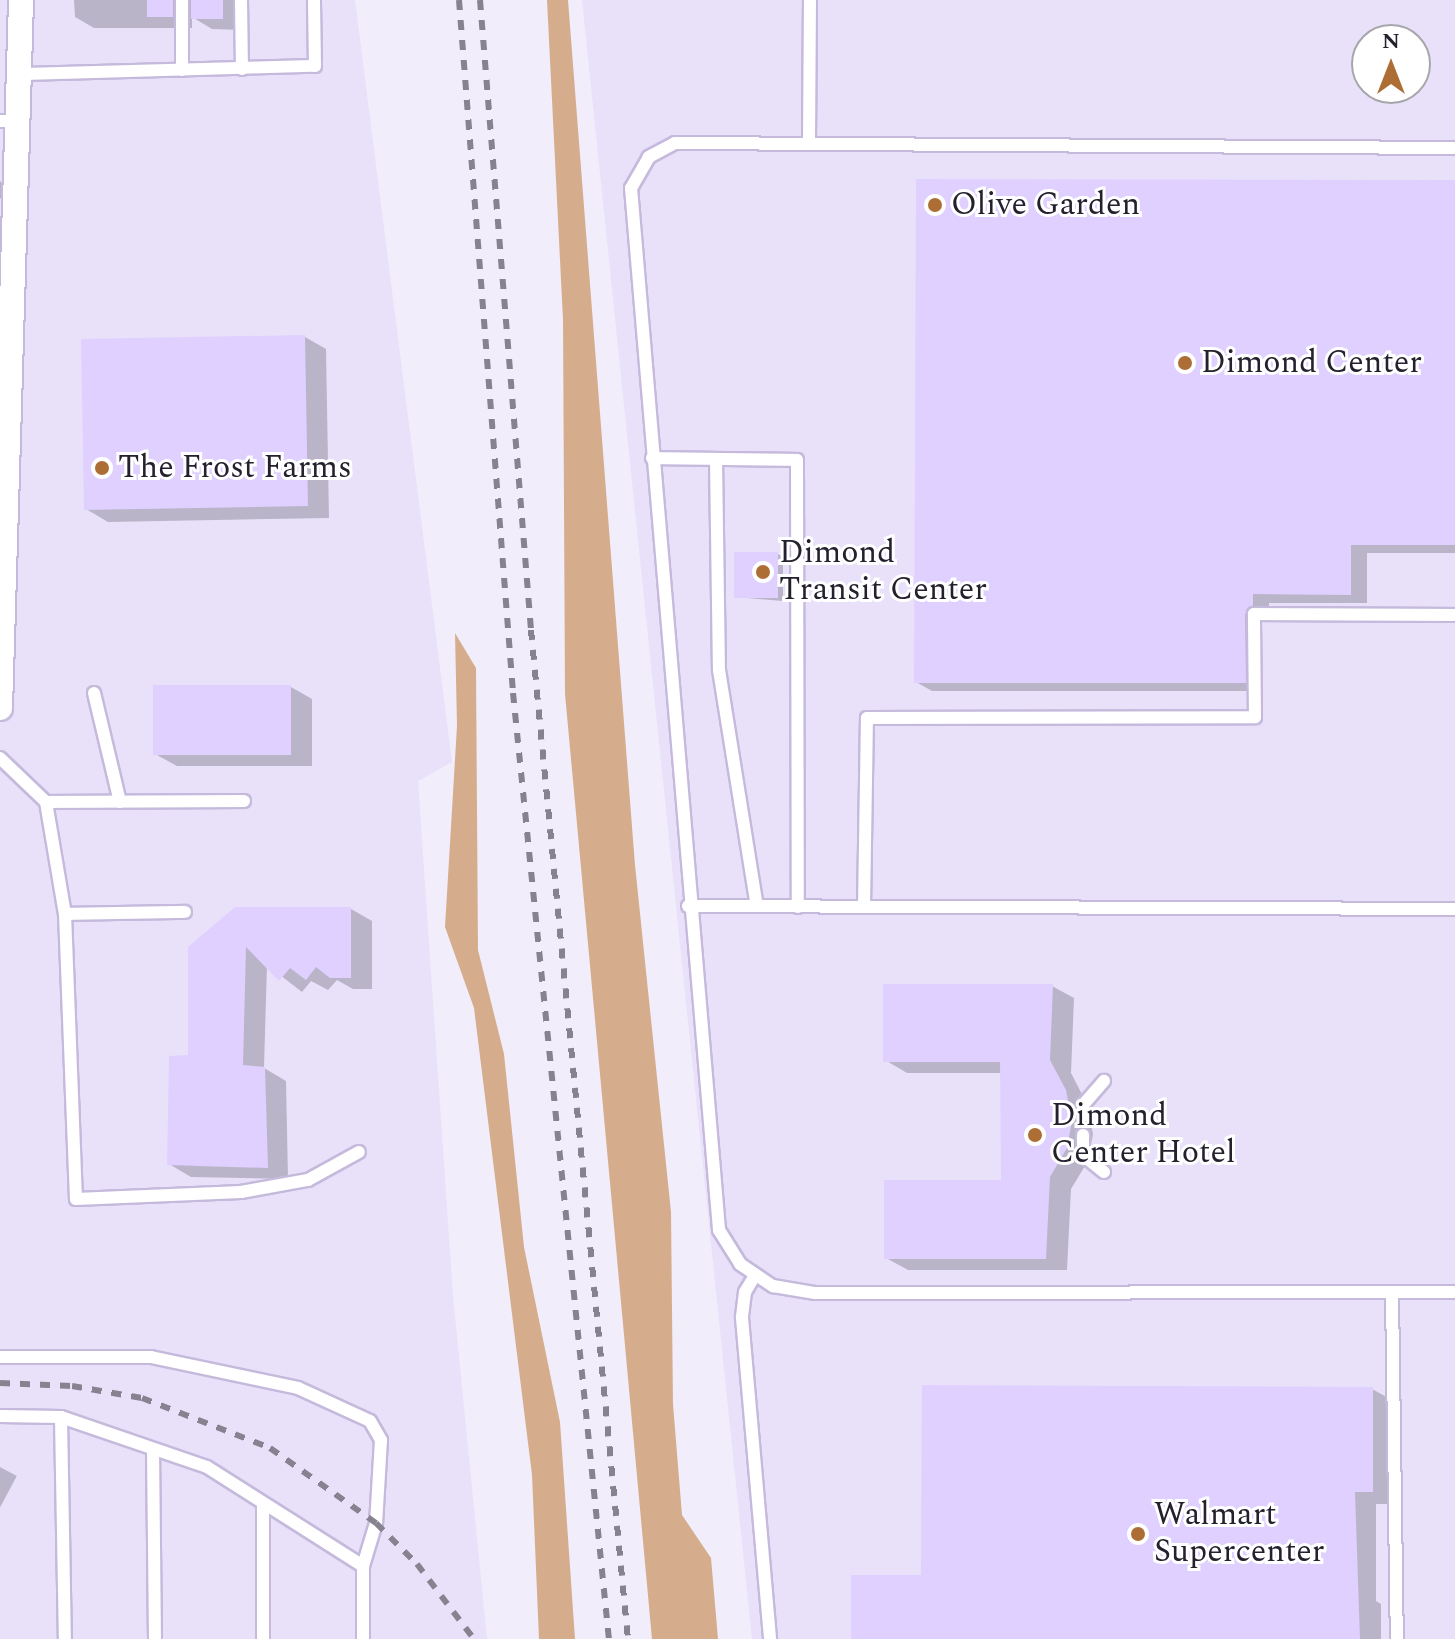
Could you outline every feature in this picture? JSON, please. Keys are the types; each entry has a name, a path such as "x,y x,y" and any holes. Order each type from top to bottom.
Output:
{"street":[{"path":"0,708 10,121 21,74 21,0"}],"lane":[{"path":"182,0 182,70"},
{"path":"241,0 242,69"},
{"path":"21,74 315,66 314,0"},
{"path":"809,140 810,0"},
{"path":"1455,148 809,140 675,143 649,157 631,188 688,906 719,1230 754,1277 773,1286 815,1293 1455,1292"},
{"path":"652,458 797,460 798,907"},
{"path":"716,459 719,670 757,906"},
{"path":"864,907 867,718 1255,717 1254,614 1455,615"},
{"path":"94,693 120,802"},
{"path":"0,758 46,802 65,914 76,1199 241,1192 308,1180 359,1152"},
{"path":"46,802 244,801"},
{"path":"688,906 1455,909"},
{"path":"65,914 185,912"},
{"path":"1083,1116 1083,1105 1104,1081"},
{"path":"1083,1135 1083,1155 1104,1172"},
{"path":"754,1277 745,1292 742,1318 770,1639"},
{"path":"1392,1292 1397,1639"},
{"path":"0,1357 151,1357 298,1388 370,1421 381,1440 376,1523 363,1566 363,1639"},
{"path":"0,1416 61,1417 207,1467 363,1566"},
{"path":"61,1417 65,1639"},
{"path":"153,1449 155,1639"},
{"path":"263,1503 263,1639"}],"shaded area":[{"path":"0,0 355,0 452,762 418,781 453,1296 487,1639 0,1639"},
{"path":"547,0 568,0 635,865 671,1212 673,1404 682,1515 711,1558 718,1639 652,1639 565,694 563,320"},
{"name":"Dimond Center","path":"582,0 1455,0 1455,1639 752,1639"},
{"path":"455,633 476,668 478,950 504,1054 524,1247 560,1422 575,1639 539,1639 532,1475 474,1008 445,927 457,726"}],"building":[{"path":"147,0 173,0 173,17 147,17"},
{"path":"191,0 223,0 223,19 191,19"},
{"name":"Dimond Center","path":"916,179 1455,180 1455,545 1351,545 1351,595 1253,594 1253,605 1245,614 1246,683 914,683"},
{"path":"305,335 308,506 84,510 81,339"},
{"path":"734,552 778,552 778,598 734,598"},
{"path":"153,685 291,685 291,755 153,755"},
{"path":"235,907 351,907 351,978 330,978 316,967 306,980 290,968 279,981 246,947 243,1065 265,1067 268,1168 167,1165 169,1056 188,1055 188,947"},
{"name":"Dimond Center Hotel","path":"883,984 1053,984 1050,1060 1066,1090 1072,1121 1067,1148 1050,1177 1046,1259 884,1259 884,1180 1001,1180 1000,1062 883,1062"},
{"name":"Walmart Supercenter","path":"922,1385 1373,1387 1373,1492 1355,1492 1360,1639 851,1639 851,1575 921,1575"}],"railway":[{"path":"459,0 513,693 609,1639"},
{"path":"480,0 531,630 628,1639"},
{"path":"0,1383 72,1386 142,1398 270,1448 376,1523 417,1564 474,1639"}],"place":[{"name":"Olive Garden","path":"935,205"},
{"name":"Dimond Center","path":"1185,363"},
{"name":"The Frost Farms","path":"102,468"},
{"name":"Dimond Transit Center","path":"763,572"},
{"name":"Dimond Center Hotel","path":"1035,1135"},
{"name":"Walmart Supercenter","path":"1138,1534"}]}
